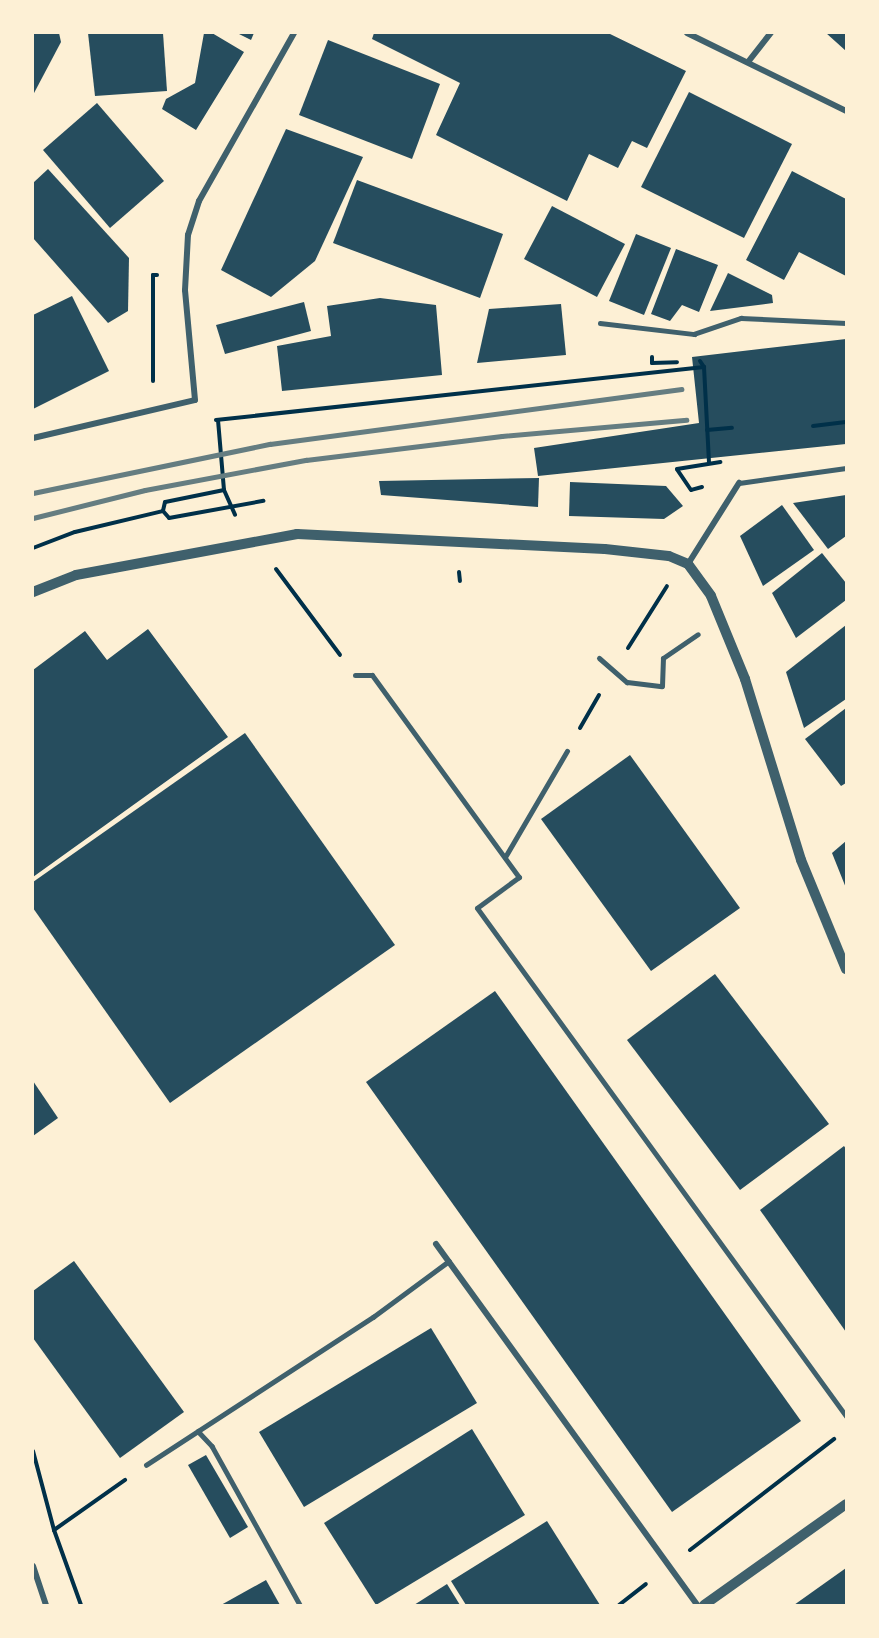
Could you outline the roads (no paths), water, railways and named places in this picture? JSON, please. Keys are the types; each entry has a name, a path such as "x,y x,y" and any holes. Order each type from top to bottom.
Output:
{"street":[{"path":"33,438 195,400 185,290 188,235 200,201 294,33"},
{"path":"687,33 846,111"},
{"path":"748,62 771,33"},
{"path":"688,564 739,483 846,468"},
{"path":"33,592 76,575 297,534 362,534 604,549 669,556 688,564 711,596 745,679 801,860 846,969"},
{"path":"599,658 627,682 662,686 663,658 698,634"},
{"path":"355,675 372,675 519,877 477,908 846,1416"},
{"path":"505,857 567,751"},
{"path":"436,1244 697,1605"},
{"path":"704,1605 846,1504"},
{"path":"33,1566 46,1605"}],"lane":[{"path":"600,323 694,334 741,318 846,323"},
{"path":"146,1465 372,1317 448,1261"},
{"path":"198,1431 212,1446 300,1605"}],"railway":[{"path":"33,493 270,444 681,389"},
{"path":"33,518 145,490 306,460 502,436 686,420"}]}
